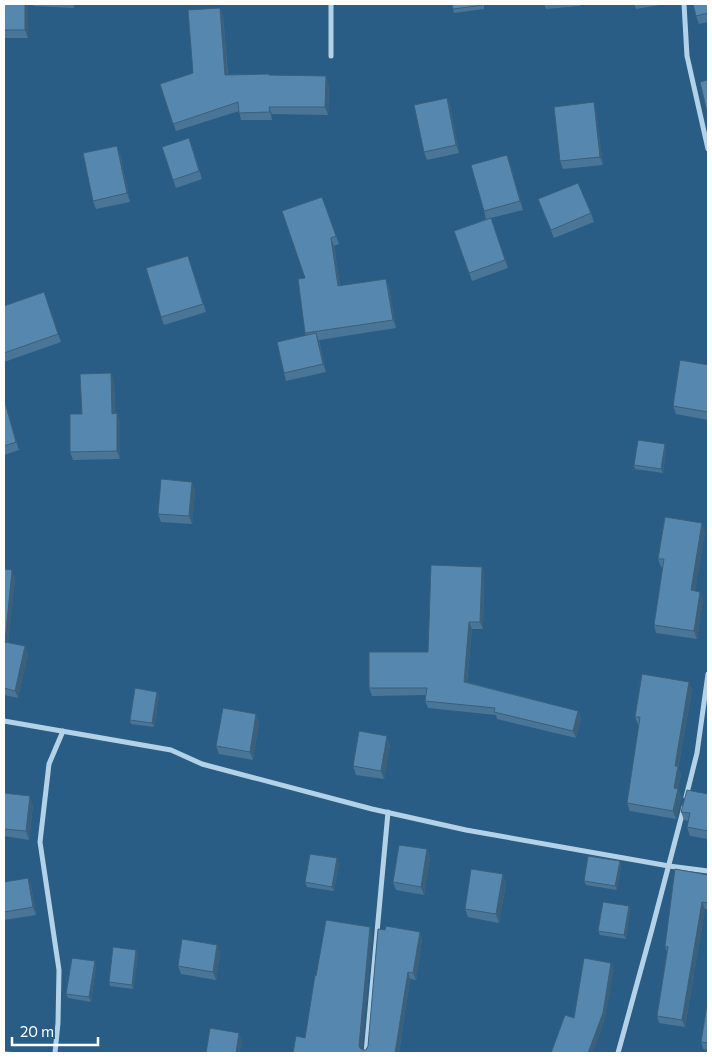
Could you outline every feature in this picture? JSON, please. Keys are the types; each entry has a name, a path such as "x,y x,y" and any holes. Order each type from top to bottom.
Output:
{"street":[{"path":"331,4 331,56"},
{"path":"684,4 687,56 708,149"},
{"path":"620,1053 697,753 708,678"},
{"path":"4,721 171,750 202,764 466,830 669,866 708,871"},
{"path":"55,1053 58,1023 59,970 40,842 49,764 63,731"},
{"path":"366,1053 388,812"}],"building":[{"path":"4,4 25,4 25,30 4,30"},
{"path":"452,4 483,4 483,5 453,9"},
{"path":"693,4 708,4 708,13 696,16"},
{"path":"220,8 225,75 326,76 325,107 269,107 270,112 239,113 238,102 173,124 160,84 193,73 188,10"},
{"path":"708,80 708,116 700,82"},
{"path":"447,98 456,145 424,152 414,105"},
{"path":"594,102 600,157 560,161 554,107"},
{"path":"189,138 199,171 173,180 162,147"},
{"path":"117,146 127,193 93,201 83,153"},
{"path":"507,155 520,201 484,211 471,165"},
{"path":"578,183 591,213 551,230 538,199"},
{"path":"322,197 336,236 331,238 338,286 386,279 393,320 305,333 298,279 305,278 282,211"},
{"path":"491,218 505,260 469,273 454,231"},
{"path":"188,256 203,304 161,317 146,268"},
{"path":"44,292 58,334 4,353 4,306"},
{"path":"316,333 323,364 284,373 277,342"},
{"path":"680,360 708,365 708,412 673,406"},
{"path":"111,373 112,414 117,413 117,451 70,452 70,414 82,414 80,374"},
{"path":"4,404 16,442 4,446"},
{"path":"638,440 665,444 661,469 634,465"},
{"path":"161,479 192,482 189,516 158,514"},
{"path":"665,517 702,523 691,590 700,592 694,631 654,625 664,559 658,559"},
{"path":"431,565 482,567 480,622 469,622 464,682 578,711 573,731 494,712 495,708 425,701 427,688 369,688 369,652 428,652"},
{"path":"4,569 12,570 5,642 25,646 15,691 4,688"},
{"path":"642,674 689,682 675,766 678,766 674,788 678,789 673,811 627,803 640,717 635,717"},
{"path":"135,688 157,692 152,723 130,720"},
{"path":"223,708 256,714 250,752 216,746"},
{"path":"359,731 387,736 381,771 353,766"},
{"path":"687,790 708,794 708,831 687,827 690,813 681,812"},
{"path":"4,793 30,796 26,831 4,829"},
{"path":"399,845 427,849 421,887 393,882"},
{"path":"310,854 337,858 332,887 305,882"},
{"path":"588,856 620,861 615,886 584,881"},
{"path":"471,869 503,874 496,914 465,909"},
{"path":"675,869 708,875 708,903 702,902 682,1020 657,1016 668,947 665,946"},
{"path":"28,878 33,907 4,912 4,882"},
{"path":"603,902 629,906 624,935 598,931"},
{"path":"326,920 370,927 359,1046 363,1050 366,1050 368,1046 378,929 385,930 386,926 420,932 413,973 408,972 395,1053 293,1053 296,1036 305,1038"},
{"path":"182,939 217,945 213,972 178,966"},
{"path":"113,947 136,950 132,985 109,982"},
{"path":"72,958 95,961 89,997 66,994"},
{"path":"584,958 611,963 603,1013 588,1053 551,1053 565,1015 574,1018"},
{"path":"708,1005 708,1043 701,1042"},
{"path":"210,1028 239,1033 236,1053 206,1053"},
{"path":"4,1050 17,1053 4,1053"}]}
